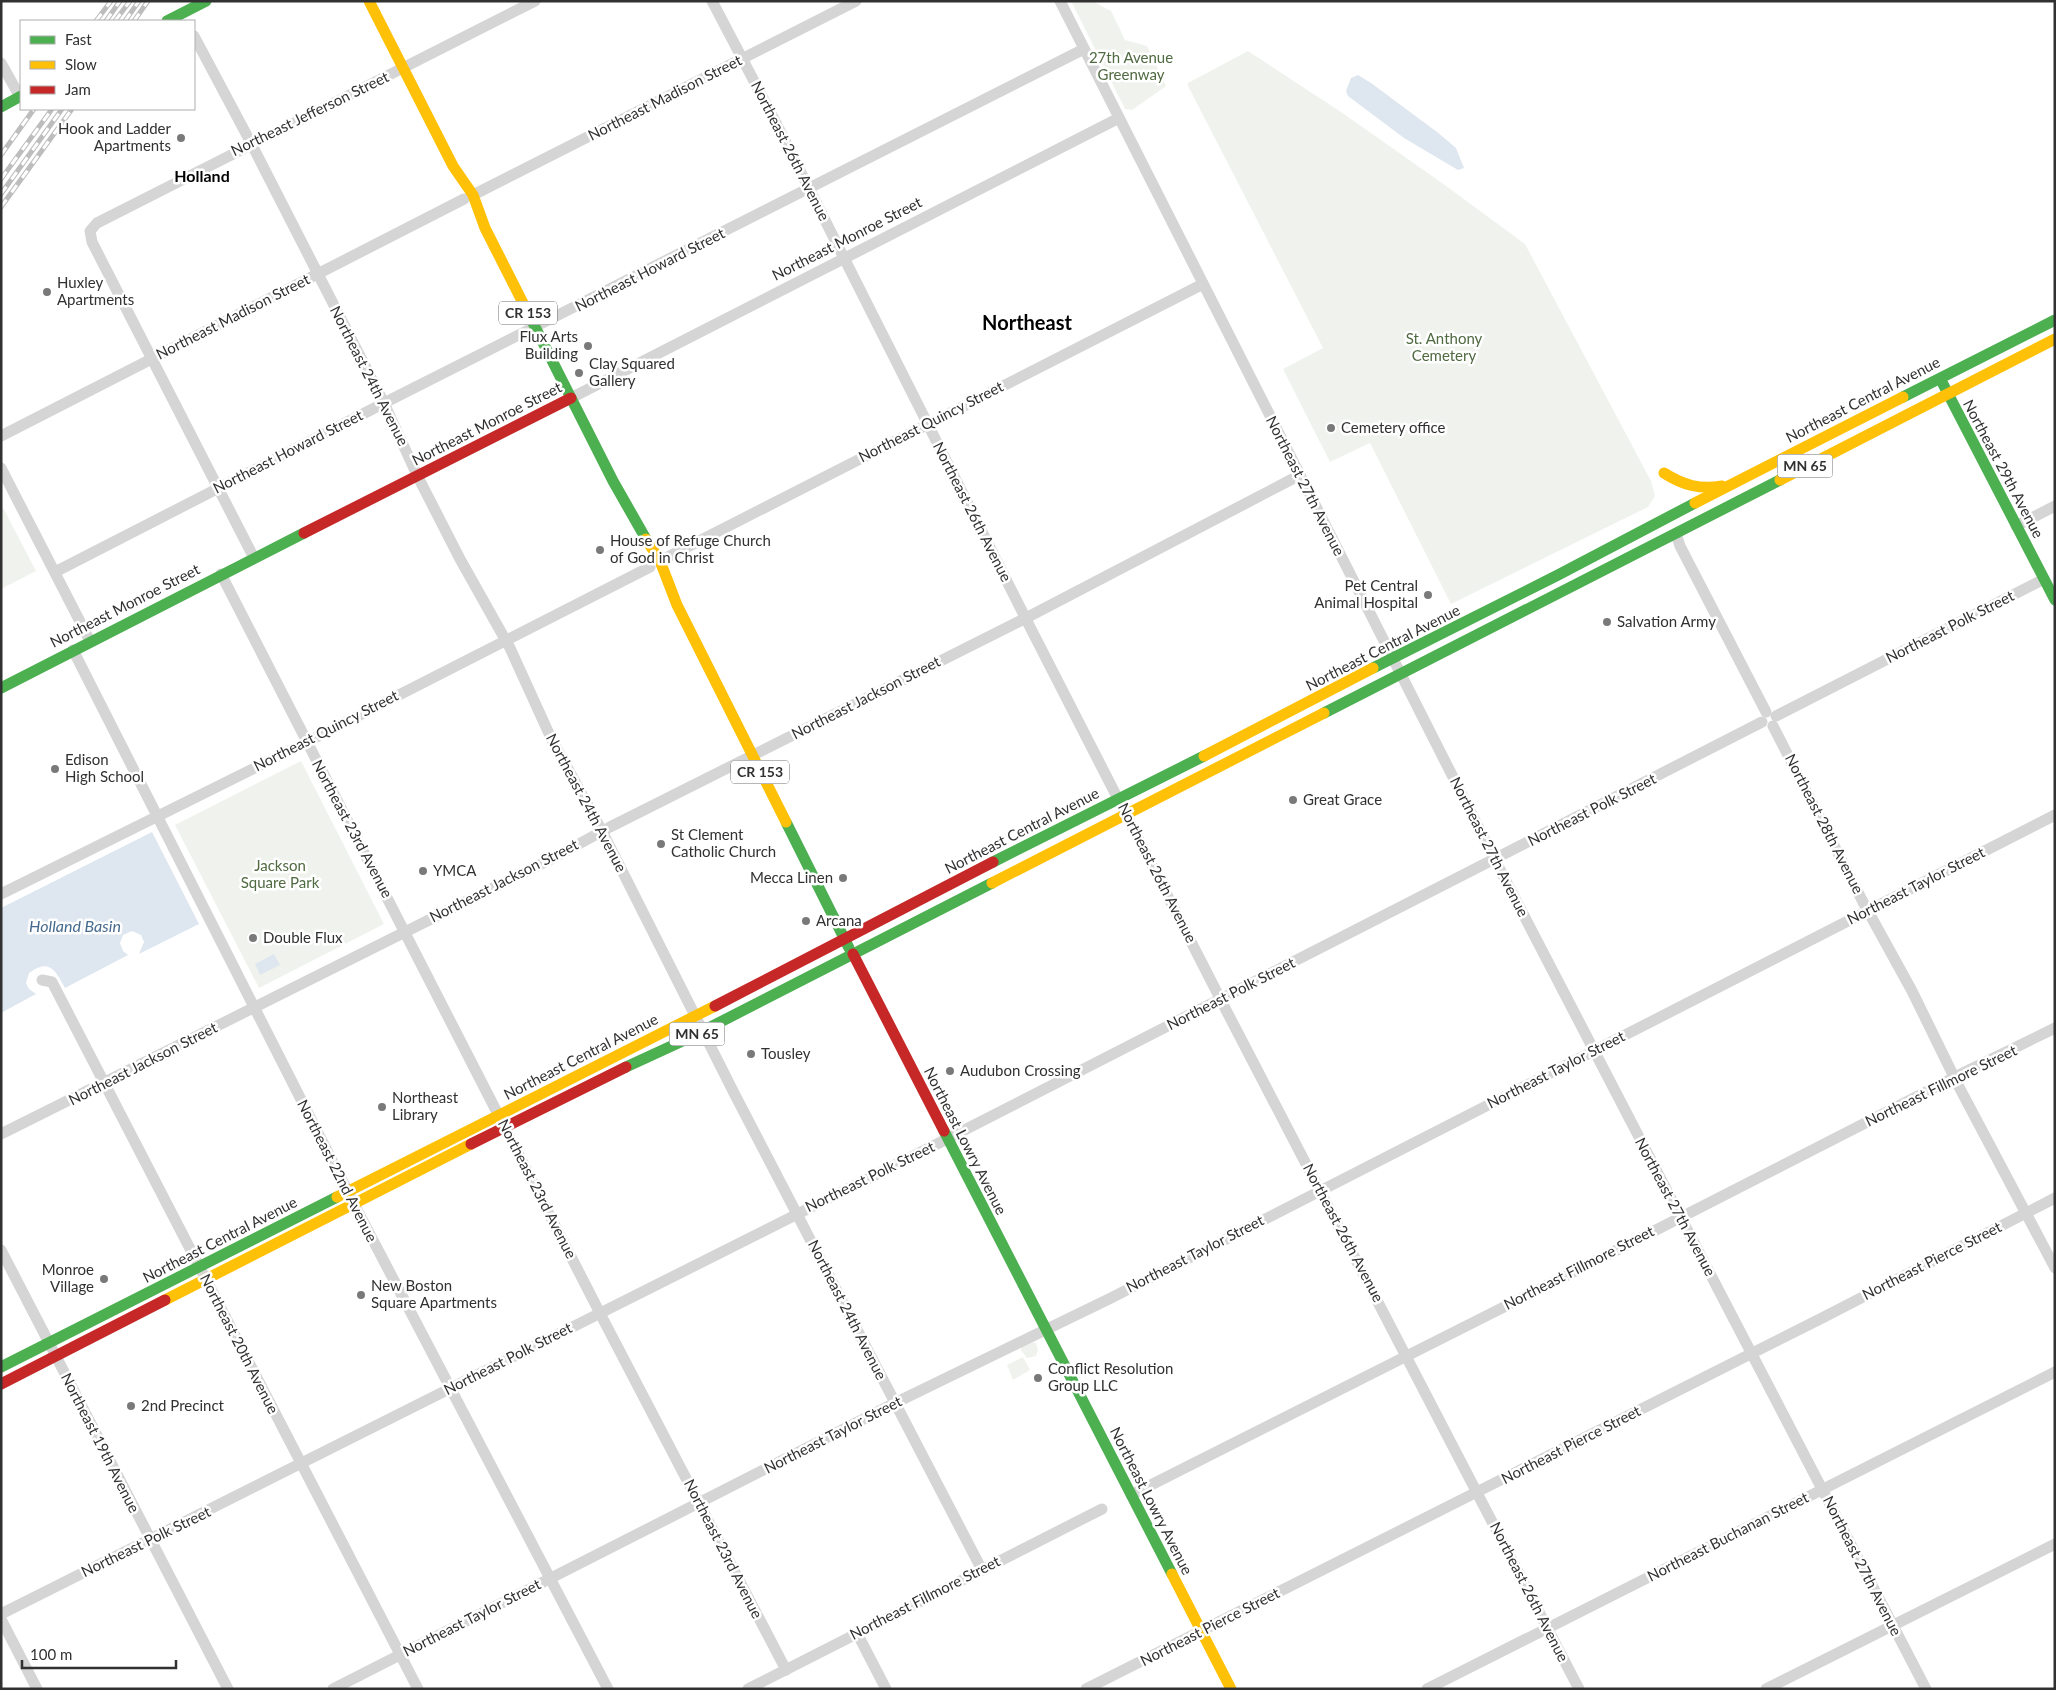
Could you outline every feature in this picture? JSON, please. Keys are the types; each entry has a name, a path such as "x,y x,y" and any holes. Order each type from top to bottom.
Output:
{"main road":[{"path":"170,20 184,17 206,1"},
{"name":"Northeast Lowry Avenue","path":"369,1 677,605 844,938 1231,1689"},
{"path":"1,107 20,98"},
{"name":"Northeast Central Avenue","path":"1,1367 696,1016 844,938 1323,695 1392,658 1558,576 1747,476 2055,320"},
{"name":"Northeast Central Avenue","path":"1,1384 602,1078 703,1031 2055,339"},
{"name":"Northeast 29th Avenue","path":"1940,378 2055,600"},
{"name":"Northeast Monroe Street","path":"1,688 90,640 571,398"},
{"path":"1664,473 1692,488 1710,489 1747,476"}],"street":[{"name":"Northeast Jefferson Street","path":"152,359 92,242 90,231 96,222 535,1"},
{"name":"Northeast 26th Avenue","path":"712,1 743,58 1221,999 1407,1354 1579,1689"},
{"name":"Northeast Madison Street","path":"1,436 856,1"},
{"name":"Northeast 27th Avenue","path":"1060,1 1495,860 1926,1689"},
{"name":"Northeast 24th Avenue","path":"195,38 384,403 460,559 506,640 551,738 602,832 982,1570"},
{"name":"Northeast Howard Street","path":"55,572 384,403 1084,49"},
{"path":"1,62 20,95"},
{"name":"Northeast Monroe Street","path":"571,398 1119,118"},
{"name":"Northeast Quincy Street","path":"3,890 307,742 1203,284"},
{"path":"152,359 220,488 254,558"},
{"path":"1,468 90,640"},
{"name":"Northeast Jackson Street","path":"1,1134 556,857 752,755 1026,618 1300,475"},
{"path":"2016,526 2055,506"},
{"name":"Northeast 28th Avenue","path":"1676,534 1680,546 1868,911 2055,1268"},
{"name":"Northeast 23rd Avenue","path":"221,574 600,1313 786,1670"},
{"name":"Northeast Polk Street","path":"1,1614 947,1139 2044,579"},
{"name":"Northeast 22nd Avenue","path":"73,650 354,1204 608,1689"},
{"name":"Northeast Taylor Street","path":"333,1689 700,1504 895,1403 1320,1191 2055,815"},
{"name":"Northeast 20th Avenue","path":"42,980 52,982 418,1689"},
{"name":"Northeast Fillmore Street","path":"1131,1495 1954,1077 2055,1028"},
{"name":"Northeast Pierce Street","path":"1086,1689 2055,1198"},
{"name":"Northeast 19th Avenue","path":"1,1250 228,1689"},
{"name":"Northeast Buchanan Street","path":"1427,1689 2055,1372"},
{"name":"Northeast Fillmore Street","path":"748,1689 1102,1509"},
{"path":"1766,1689 1892,1624 2055,1544"},
{"path":"1,1619 37,1689"},
{"path":"857,1633 886,1689"}],"green space":[{"name":"27th Avenue Greenway","path":"1071,1 1092,1 1111,11 1125,40 1147,46 1166,86 1132,110 1125,109"},
{"name":"St. Anthony Cemetery","path":"1248,51 1341,112 1525,244 1651,481 1655,496 1648,507 1451,604 1370,443 1330,462 1283,369 1323,348 1188,86 1188,83"},
{"path":"1,504 36,571 1,589"},
{"name":"Jackson Square Park","path":"301,761 384,924 259,988 175,825"},
{"path":"1029,1342 1036,1343 1038,1350 1036,1356 1027,1358 1021,1350 1021,1345"},
{"path":"1023,1357 1030,1370 1013,1380 1007,1365"}],"water":[{"path":"1358,75 1456,148 1464,168 1458,170 1404,138 1348,96 1346,91 1351,78"},
{"name":"Holland Basin","path":"152,832 199,924 139,954 144,942 141,935 132,931 123,935 120,943 123,951 128,955 65,988 55,971 47,966 42,966 29,973 26,983 29,989 36,994 1,1013 1,908"},
{"path":"274,954 280,965 260,975 255,964"}],"railway":[{"path":"97,20 111,1"},
{"path":"107,20 120,1"},
{"path":"116,20 130,1"},
{"path":"126,20 139,1"},
{"path":"135,20 148,1"},
{"path":"1,155 33,110"},
{"path":"1,179 51,110"},
{"path":"1,194 61,110"},
{"path":"1,207 71,110"}],"traffic: fast":[{"path":"169,20 206,1"},
{"path":"1,107 20,97"},
{"path":"526,309 613,481 646,539"},
{"path":"1903,397 2055,320"},
{"path":"1943,384 2055,600"},
{"path":"1324,713 1780,480"},
{"path":"1373,668 1558,575 1695,503"},
{"path":"1,688 304,533"},
{"path":"993,862 1204,756"},
{"path":"786,822 849,948"},
{"path":"626,1067 689,1038 992,883"},
{"path":"944,1131 1172,1574"},
{"path":"1,1367 337,1197"}],"traffic: slow":[{"path":"369,1 453,166 473,195 485,228 526,309"},
{"path":"1780,480 2055,339"},
{"path":"1695,503 1903,397"},
{"path":"1664,473 1692,486 1722,486"},
{"path":"646,539 660,561 677,605 786,822"},
{"path":"1204,756 1373,668"},
{"path":"992,883 1324,713"},
{"path":"337,1197 715,1006"},
{"path":"165,1300 471,1144"},
{"path":"1172,1574 1231,1689"}],"traffic: jam":[{"path":"304,533 571,398"},
{"path":"715,1006 993,862"},
{"path":"853,954 944,1131"},
{"path":"471,1144 626,1067"},
{"path":"1,1384 165,1300"}],"place":[{"name":"Hook and Ladder Apartments","path":"181,138"},
{"name":"Huxley Apartments","path":"47,292"},
{"name":"Flux Arts Building","path":"588,346"},
{"name":"Clay Squared Gallery","path":"579,373"},
{"name":"Cemetery office","path":"1331,428"},
{"name":"House of Refuge Church of God in Christ","path":"600,550"},
{"name":"Pet Central Animal Hospital","path":"1428,595"},
{"name":"Salvation Army","path":"1607,622"},
{"name":"Edison High School","path":"55,769"},
{"name":"Great Grace","path":"1293,800"},
{"name":"St Clement Catholic Church","path":"661,844"},
{"name":"YMCA","path":"423,871"},
{"name":"Mecca Linen","path":"843,878"},
{"name":"Arcana","path":"806,921"},
{"name":"Double Flux","path":"253,938"},
{"name":"Tousley","path":"751,1054"},
{"name":"Audubon Crossing","path":"950,1071"},
{"name":"Northeast Library","path":"382,1107"},
{"name":"Monroe Village","path":"104,1279"},
{"name":"New Boston Square Apartments","path":"361,1295"},
{"name":"Conflict Resolution Group LLC","path":"1038,1378"},
{"name":"2nd Precinct","path":"131,1406"}],"district":[{"name":"Holland","path":"202,176"},
{"name":"Northeast","path":"1027,323"}]}
